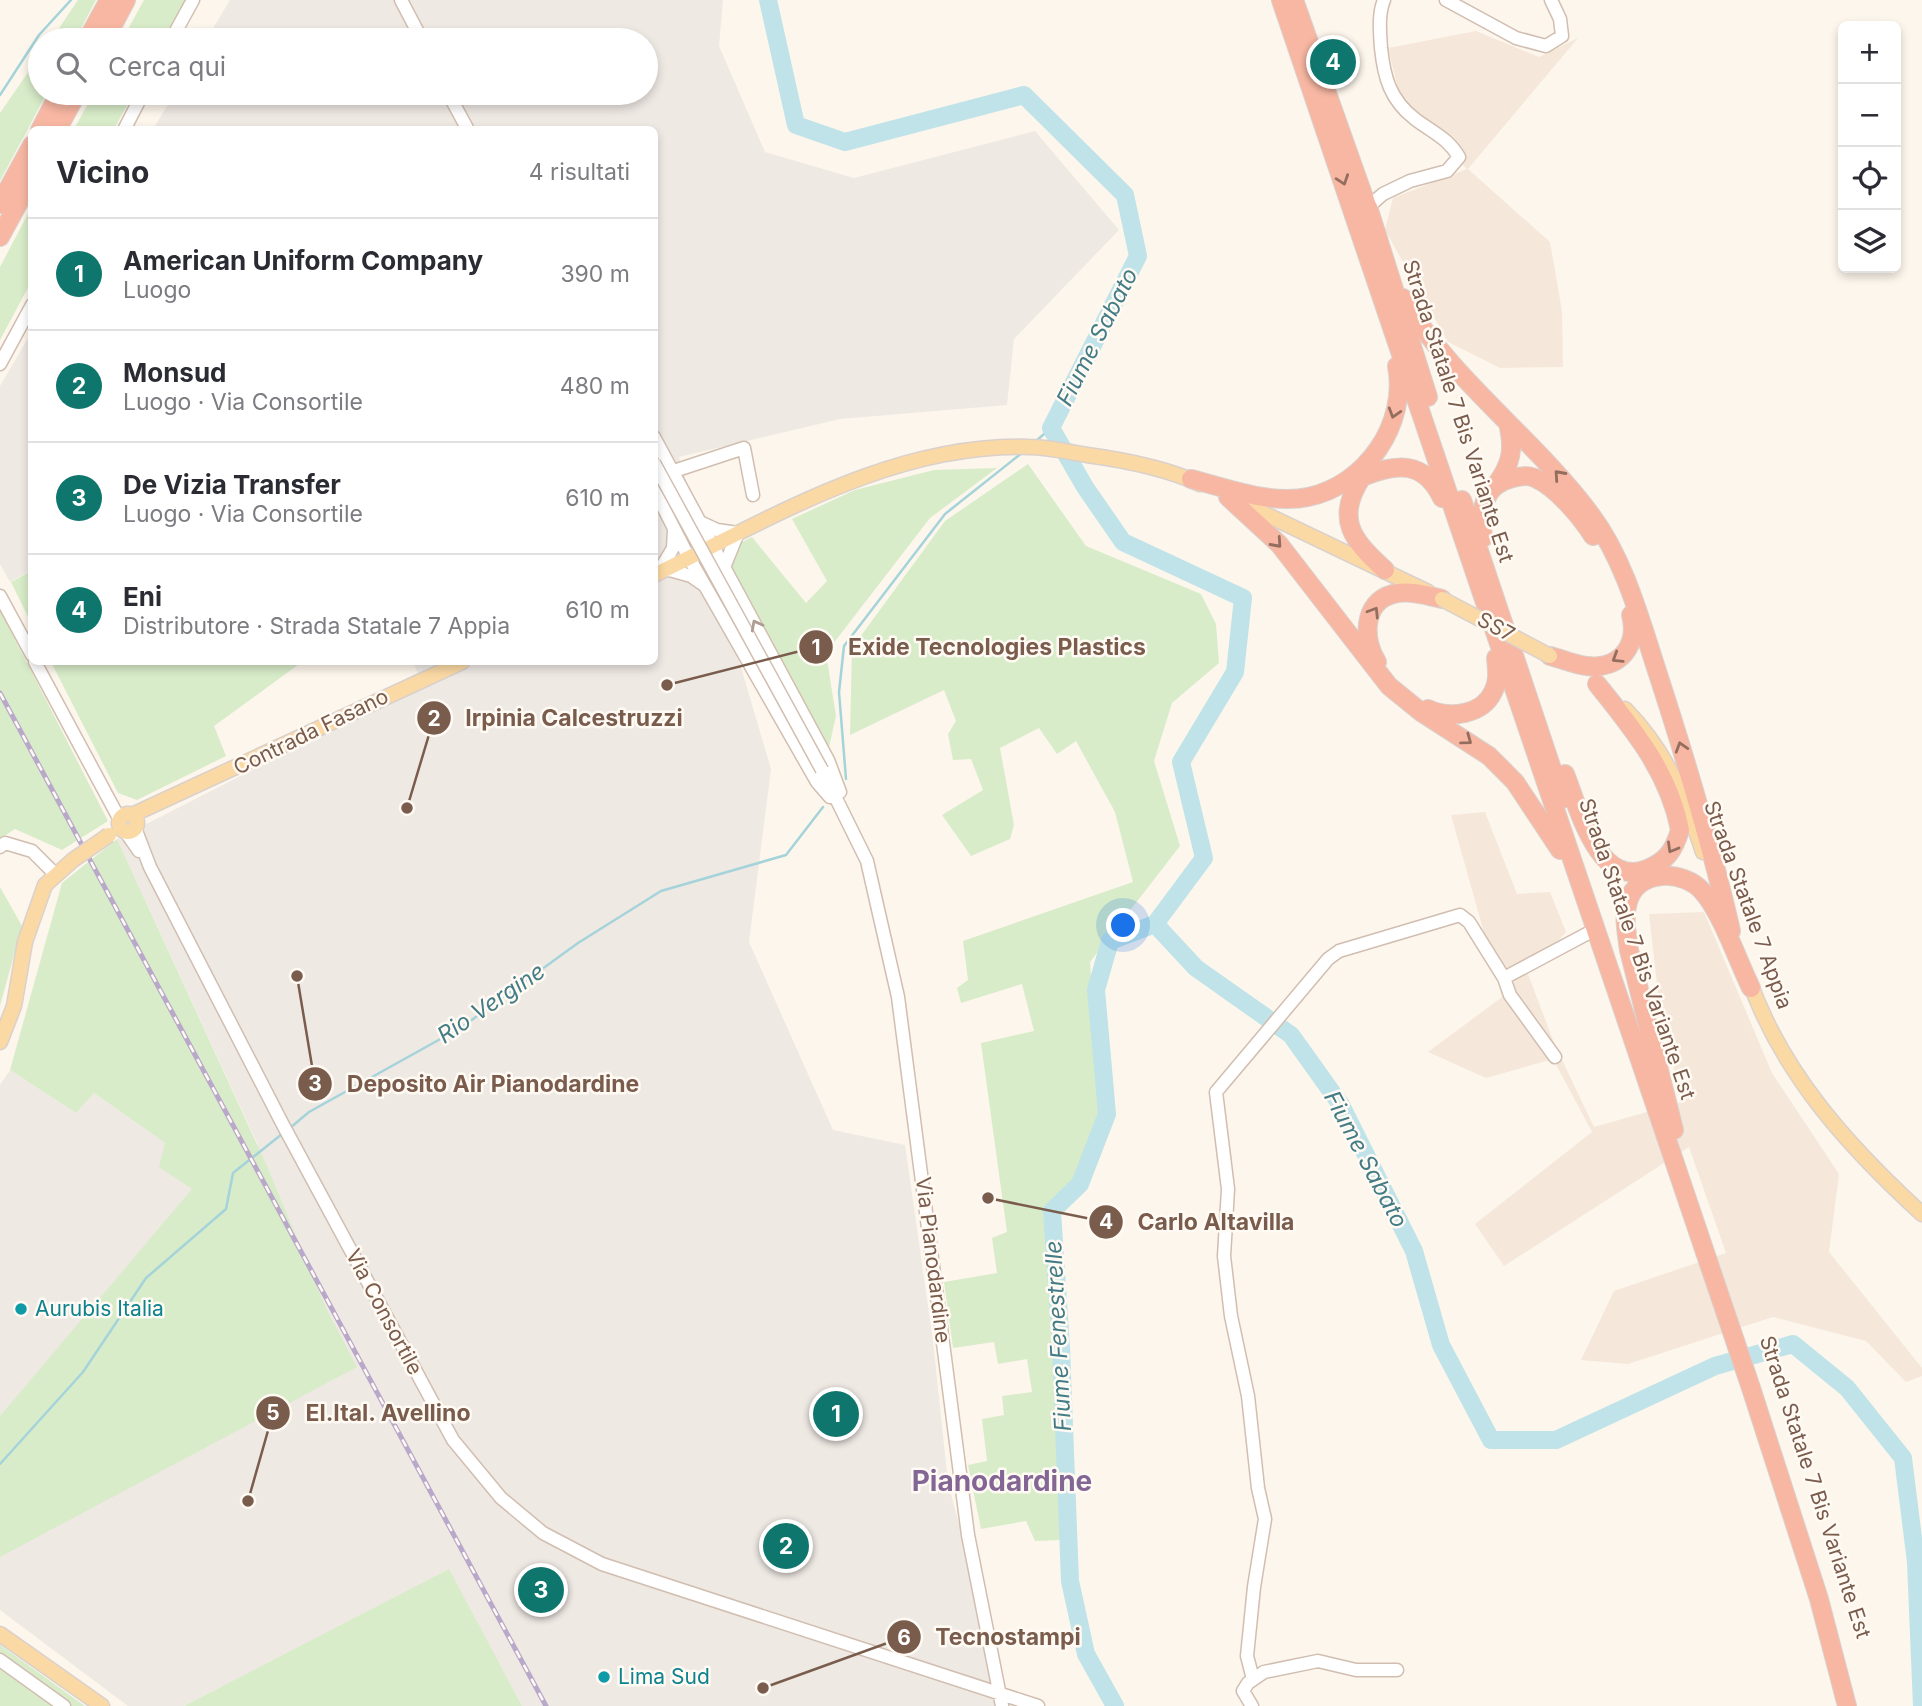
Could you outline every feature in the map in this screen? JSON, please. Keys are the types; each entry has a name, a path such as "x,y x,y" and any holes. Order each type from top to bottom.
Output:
{"highway":[{"path":"94,28 109,0"},
{"path":"111,28 126,0"},
{"name":"SS7","path":"1281,0 1467,552 1491,603 1497,677 1493,693 1482,706 1460,715 1446,714 1419,703 1382,669 1372,654 1366,627 1370,614 1390,594 1408,592 1441,599"},
{"name":"SS7","path":"1294,0 1391,270 1416,320 1461,374 1564,480 1593,518 1613,554 1640,621 1678,738 1712,847 1731,931"},
{"path":"42,126 54,105"},
{"path":"59,126 71,105"},
{"path":"0,204 28,152"},
{"path":"0,237 28,185"},
{"name":"Strada Statale 7 Bis Variante Est","path":"1368,207 1594,930 1821,1568 1857,1706"},
{"path":"1191,480 1275,498 1308,497 1345,481 1373,458 1387,434 1397,408 1400,387 1374,275"},
{"path":"1491,603 1480,514 1487,494 1509,466 1514,445 1508,421"},
{"path":"1385,570 1360,547 1352,534 1349,517 1349,503 1362,477 1384,468 1396,466 1426,474 1437,487 1467,552"},
{"path":"1496,485 1524,475 1537,479 1554,493 1591,532 1605,554 1628,604 1633,638 1627,652 1616,661 1588,666 1550,656"},
{"path":"1228,497 1279,544 1389,686 1421,712 1489,756 1515,782 1561,851 1583,895"},
{"name":"Strada Statale 7 Bis Variante Est","path":"1491,603 1509,631 1594,897 1674,1130 1729,1312"},
{"path":"1509,631 1597,851 1610,865 1643,871 1668,858 1676,844 1680,830 1676,808 1664,779 1639,735 1597,684"},
{"path":"1674,1130 1629,950 1625,923 1628,900 1633,892 1647,880 1660,875 1681,877 1697,886 1712,906 1751,988"},
{"name":"Strada Statale 7 Bis Variante Est","path":"1755,1386 1819,1599 1847,1706"}],"main road":[{"path":"659,572 713,544 876,471 951,453 1029,447 1113,458 1191,480 1385,570"},
{"name":"SS7","path":"1385,570 1550,656"},
{"name":"Strada Statale 7 Appia","path":"1550,656 1597,684 1647,732 1674,773 1751,988 1782,1051 1813,1100 1850,1144 1922,1214"},
{"name":"Contrada Fasano","path":"125,824 457,665"},
{"path":"0,1042 14,1006 25,942 45,886 72,860 125,824"},
{"path":"0,1634 102,1706"}],"street":[{"path":"178,28 193,0"},
{"path":"401,0 416,28"},
{"path":"1368,207 1382,194 1410,181 1447,170 1459,157 1450,142 1413,118 1389,89 1381,42 1380,14 1384,0"},
{"path":"1446,0 1516,38 1546,46 1562,36 1560,19 1551,0"},
{"path":"126,126 137,105"},
{"path":"454,105 466,126"},
{"path":"0,365 28,312"},
{"path":"658,445 828,760 848,819"},
{"path":"674,471 744,448 753,495"},
{"path":"658,470 848,819"},
{"path":"658,497 688,556 817,782 848,819"},
{"path":"702,523 717,530 738,533 724,565"},
{"path":"674,528 673,548 659,572 691,576 708,588"},
{"path":"0,596 28,648"},
{"name":"Via Consortile","path":"37,665 150,867 281,1121 296,1144 453,1440 501,1498 543,1533 601,1564 1038,1706"},
{"name":"Via Pianodardine","path":"848,819 867,861 898,997 968,1535 1002,1706"},
{"path":"0,847 5,843 32,851 55,874"},
{"path":"1253,1679 1247,1656 1265,1519 1258,1488 1248,1396 1231,1316 1224,1256 1228,1189 1216,1100 1222,1083 1328,959 1339,951 1460,915 1469,922 1504,978 1510,995 1555,1057"},
{"path":"1504,978 1594,930"},
{"path":"0,1660 64,1706"},
{"path":"1252,1706 1243,1691 1253,1679 1264,1672 1318,1661 1356,1670 1397,1670"}],"shaded area":[{"path":"230,0 723,0 719,46 765,152 854,178 1035,131 1119,230 1014,339 1007,405 840,419 679,457 771,769 749,942 833,1130 905,1145 933,1341 948,1483 1005,1697 1031,1706 522,1706 448,1570 184,1706 128,1706 0,1610 0,1085 10,1070 76,1113 94,1093 165,1143 258,1145 117,839 422,683 414,665 658,665 658,126 155,126 168,105 658,105 658,28 213,28"},
{"path":"1476,31 1539,57 1578,38 1468,169 1550,242 1562,311 1563,367 1500,368 1448,342 1385,230 1393,198 1467,169 1401,101 1388,48"},
{"path":"28,338 28,572 10,582 0,564 0,386"},
{"path":"1485,812 1517,894 1550,892 1566,932 1528,974 1554,1043 1594,1127 1682,1102 1660,1010 1649,914 1704,912 1772,1073 1839,1174 1829,1252 1922,1368 1922,1376 1906,1382 1866,1341 1773,1317 1628,1364 1581,1360 1614,1291 1726,1253 1689,1147 1504,1266 1475,1224 1592,1132 1553,1059 1486,1078 1428,1052 1502,997 1451,815"}],"green space":[{"path":"78,0 96,0 81,28 59,28"},
{"path":"144,0 185,0 170,28 129,28"},
{"path":"28,72 28,105 41,105 0,181 0,113"},
{"path":"87,105 127,105 116,126 76,126"},
{"path":"28,214 28,288 0,340 0,267"},
{"path":"1028,464 1086,546 1201,594 1216,624 1219,663 1172,703 1154,761 1180,846 1090,962 1101,1113 1079,1175 1048,1208 1061,1540 1035,1541 1026,1521 981,1529 968,1465 987,1461 982,1419 1004,1415 1002,1396 1032,1392 1027,1359 998,1364 994,1342 953,1348 944,1282 997,1273 992,1238 1007,1232 981,1043 1034,1031 1022,984 961,1003 957,988 968,980 963,941 1133,882 1115,812 1076,741 1057,754 1039,728 1000,748 1014,825 1010,839 971,856 942,815 983,790 971,759 953,760 948,734 956,721 944,690 850,735 852,648 945,521"},
{"path":"997,468 930,518 826,653 836,716 829,747 732,567 736,545 752,537 806,603 827,581 792,519 855,490 934,470"},
{"path":"28,573 28,617 11,582"},
{"path":"0,610 108,821 62,850 15,829 0,839"},
{"path":"53,665 298,665 214,726 226,756 137,800 118,793"},
{"path":"117,839 267,1166 326,1308 357,1367 0,1557 0,1416 192,1189 159,1167 165,1143 94,1093 76,1113 10,1070 62,883"},
{"path":"0,887 22,926 0,1006"},
{"path":"449,1569 522,1706 184,1706"},
{"path":"0,1645 85,1706 0,1706"}],"waterway":[{"path":"45,28 71,0"},
{"name":"Fiume Sabato","path":"768,0 796,125 845,142 1024,95 1125,195 1138,256 1051,428 1085,487 1123,542 1243,598 1235,672 1181,762 1204,858 1155,924 1196,968 1291,1035 1341,1105 1414,1251 1441,1345 1491,1440 1556,1440 1715,1366 1793,1344 1847,1388 1903,1458 1916,1562 1922,1706"},
{"path":"0,95 28,52"},
{"name":"Rio Vergine","path":"1036,441 1051,428"},
{"name":"Rio Vergine","path":"846,779 839,692 844,646 945,514 1023,452"},
{"name":"Rio Vergine","path":"290,1128 309,1112 462,1027 578,943 661,891 786,855 823,807"},
{"name":"Fiume Fenestrelle","path":"1115,1706 1086,1654 1070,1581 1061,1348 1052,1211 1080,1184 1107,1114 1096,990 1110,941 1155,924"},
{"name":"Rio Vergine","path":"0,1464 83,1372 146,1278 226,1209 233,1173 282,1134"}],"railway":[{"path":"0,693 546,1706"}],"place":[{"name":"Eni","path":"1333,62"},
{"name":"Exide Tecnologies Plastics","path":"667,685"},
{"name":"Irpinia Calcestruzzi","path":"407,808"},
{"name":"Deposito Air Pianodardine","path":"297,976"},
{"name":"Carlo Altavilla","path":"988,1198"},
{"name":"Aurubis Italia","path":"21,1309"},
{"name":"American Uniform Company","path":"836,1414"},
{"name":"El.Ital. Avellino","path":"248,1501"},
{"name":"Monsud","path":"786,1546"},
{"name":"De Vizia Transfer","path":"541,1590"},
{"name":"Lima Sud","path":"604,1677"},
{"name":"Tecnostampi","path":"763,1688"}],"district":[{"name":"Pianodardine","path":"1002,1481"}]}
